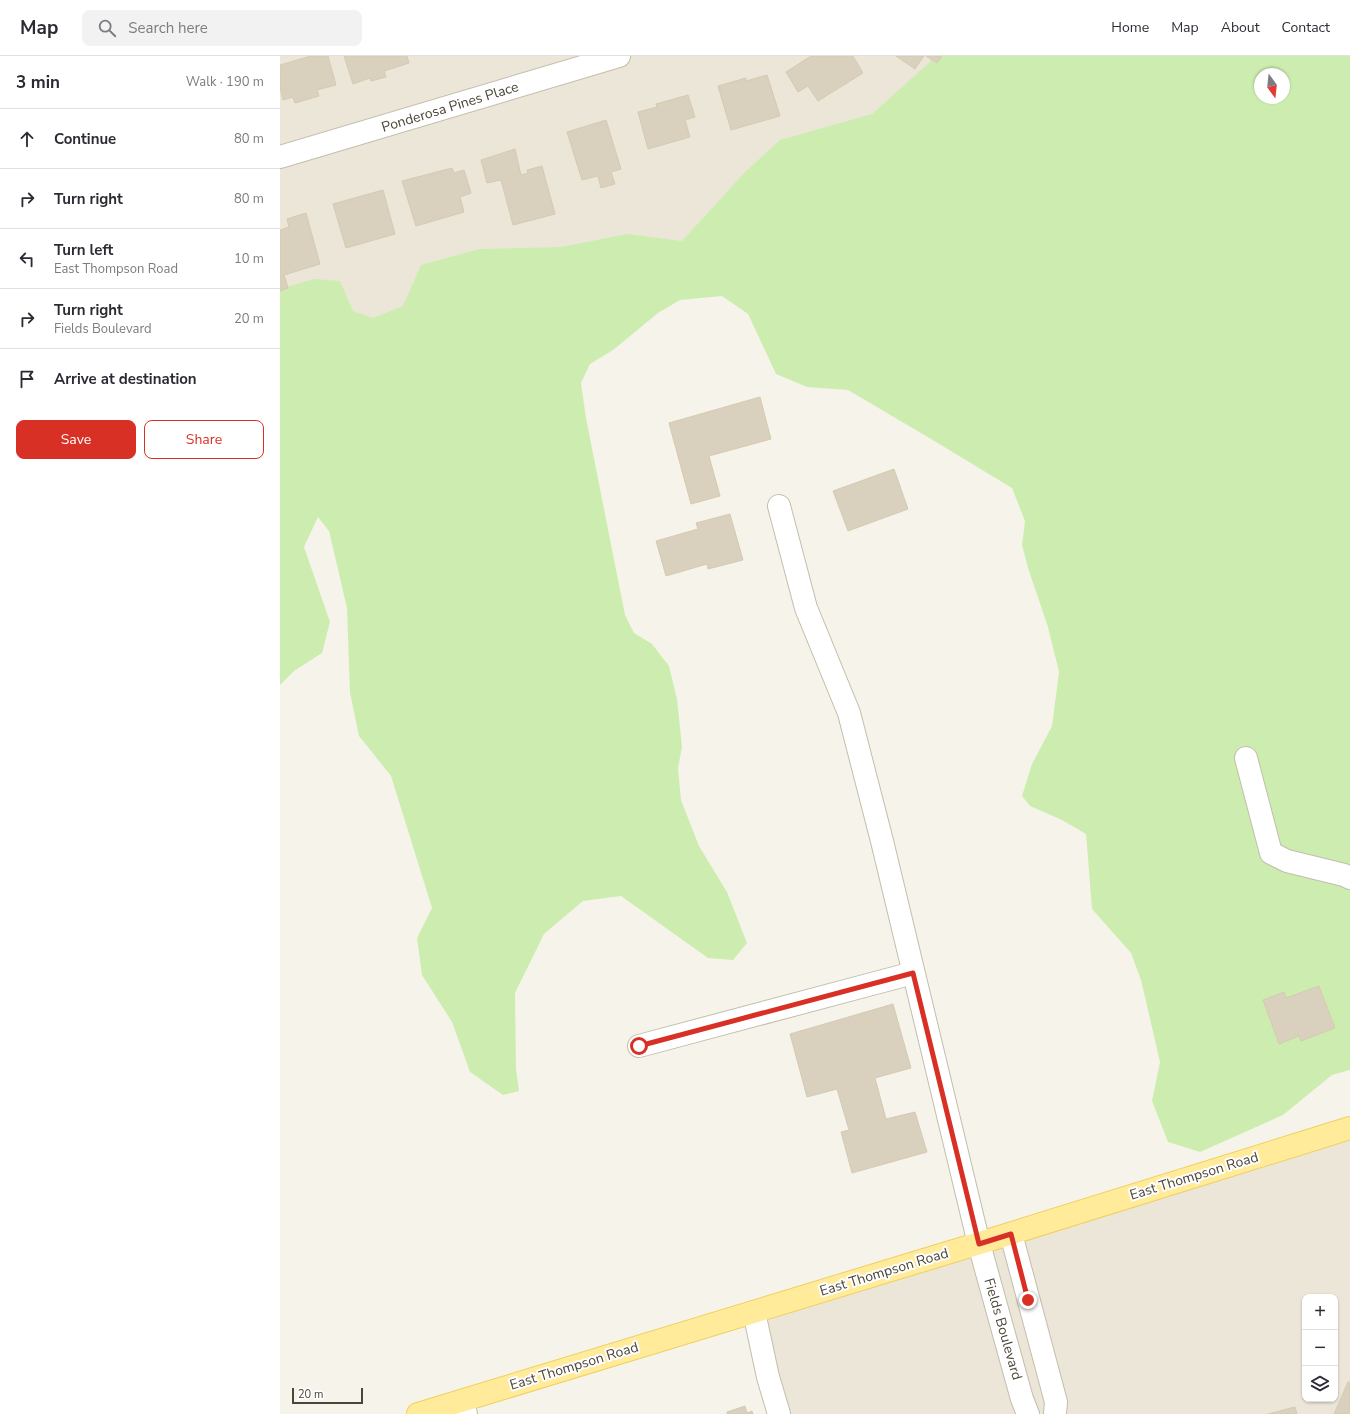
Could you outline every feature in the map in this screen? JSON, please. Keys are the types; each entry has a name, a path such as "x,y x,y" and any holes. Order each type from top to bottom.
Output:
{"main road":[{"name":"East Thompson Road","path":"418,1414 464,1407 754,1312 979,1244 1350,1128"}],"street":[{"name":"Ponderosa Pines Place","path":"280,157 619,56"},
{"name":"Fields Boulevard","path":"779,506 806,608 849,713 979,1244 1022,1399 1028,1414"},
{"path":"1246,758 1271,853 1287,861 1344,875 1350,878"},
{"path":"639,1046 913,973"},
{"path":"1011,1234 1056,1402 1055,1414"},
{"path":"754,1312 768,1376 779,1414"}],"shaded area":[{"path":"280,56 1108,56 1124,120 280,366"},
{"path":"1350,1126 1350,1414 784,1414 754,1312"}],"green space":[{"path":"933,56 1350,56 1350,1070 1332,1075 1283,1115 1200,1152 1168,1142 1152,1101 1160,1062 1141,980 1131,953 1092,909 1086,834 1062,820 1030,806 1022,796 1032,764 1052,726 1059,672 1048,627 1028,568 1022,545 1025,521 1012,488 848,390 807,387 776,374 748,314 722,296 680,300 658,313 613,350 590,364 581,383 586,418 625,615 634,633 652,644 669,666 677,699 682,747 678,768 681,800 699,846 727,892 747,943 733,960 708,958 621,896 583,901 544,934 515,993 516,1069 519,1091 503,1095 470,1072 452,1022 422,975 417,938 432,908 391,776 359,736 350,693 347,608 329,531 318,517 304,547 330,622 322,653 294,671 280,685 280,289 314,279 340,281 353,311 373,318 403,306 421,265 480,249 561,247 627,234 682,241 745,172 780,140 872,114 931,61"}],"building":[{"path":"311,56 328,56 336,85 317,90 319,96 295,103 293,97 283,100 280,88 280,65"},
{"path":"344,56 407,56 409,63 384,71 386,77 371,81 370,78 353,84"},
{"path":"811,56 853,56 863,73 818,101 808,86 798,92 786,72"},
{"path":"896,56 924,56 915,69"},
{"path":"926,56 942,56 937,63"},
{"path":"767,75 780,116 731,130 718,86 746,78 746,81"},
{"path":"688,95 695,117 685,120 690,137 648,149 638,112 657,107 656,104"},
{"path":"606,120 621,169 611,172 615,184 601,188 598,176 582,180 567,132"},
{"path":"515,149 521,175 528,173 527,170 542,166 555,214 513,225 501,180 487,183 481,160"},
{"path":"452,168 454,173 464,170 471,193 460,197 464,212 416,226 402,181"},
{"path":"383,190 395,234 346,248 333,204"},
{"path":"306,213 320,264 284,275 288,288 280,291 280,230 289,227 287,219"},
{"path":"760,397 771,439 709,456 720,496 691,504 669,423"},
{"path":"894,469 908,509 848,531 833,491"},
{"path":"730,514 743,560 708,569 707,564 666,576 656,541 698,529 696,523"},
{"path":"1319,986 1335,1028 1301,1041 1299,1036 1279,1044 1263,1000 1284,992 1286,998"},
{"path":"893,1004 911,1068 875,1078 886,1119 915,1112 927,1152 852,1173 841,1132 849,1130 837,1089 807,1097 790,1034"},
{"path":"1348,1382 1350,1382 1350,1414 1334,1414"},
{"path":"745,1406 747,1413 752,1411 753,1414 727,1414 727,1412"},
{"path":"1295,1407 1297,1414 1268,1414"}],"route":[{"path":"639,1046 913,973 979,1244 1011,1234 1028,1300"}]}
